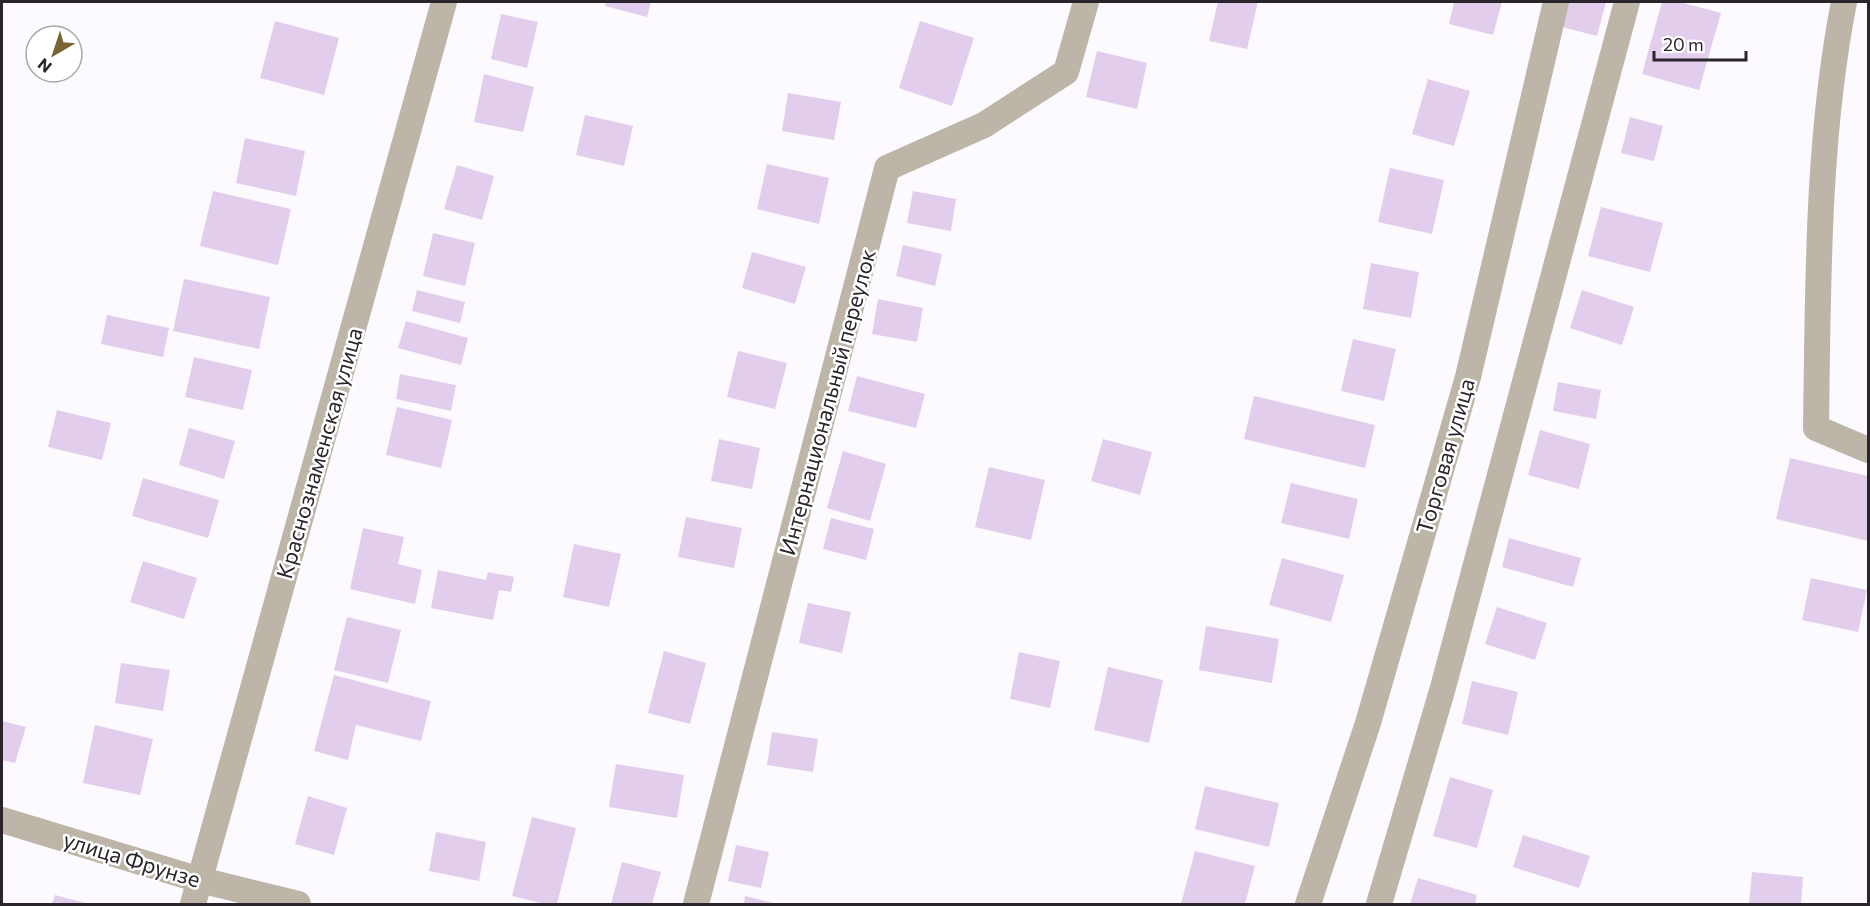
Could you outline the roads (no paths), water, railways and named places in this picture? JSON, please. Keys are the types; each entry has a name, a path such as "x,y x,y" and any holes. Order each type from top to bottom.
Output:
{"street":[{"name":"Краснознаменская улица","path":"196,892 444,2"},
{"name":"Интернациональный переулок","path":"696,904 887,168 984,125 1066,72 1086,2"},
{"name":"Торговая улица","path":"1308,904 1368,723 1468,377 1556,2"},
{"path":"1379,904 1442,691 1627,2"},
{"path":"1844,2 1834,51 1824,162 1816,428 1869,450"},
{"name":"улица Фрунзе","path":"2,820 196,892 298,904"}]}
